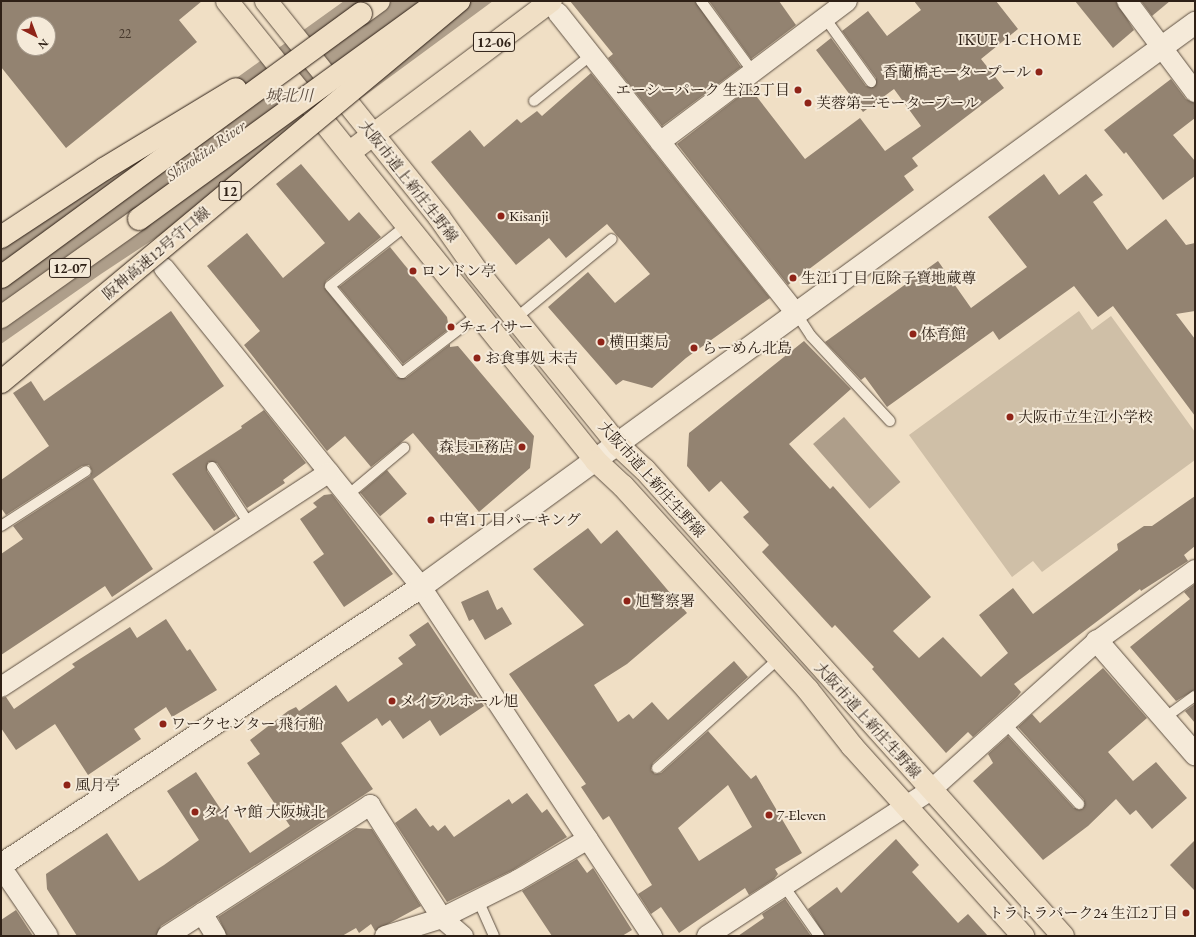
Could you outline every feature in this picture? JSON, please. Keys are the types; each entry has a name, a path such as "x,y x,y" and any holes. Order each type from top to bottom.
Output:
{"main road":[{"name":"大阪市道上新庄生野線","path":"227,1 596,460 623,486 779,658 908,808 1023,936"},
{"path":"1,277 379,1"},
{"name":"12-07","path":"1,317 439,1"},
{"name":"阪神高速12号守口線","path":"1,382 459,1"},
{"name":"大阪市道上新庄生野線","path":"268,4 368,128 516,318 618,445 645,470 1063,936"},
{"name":"12-06","path":"345,146 368,128 554,7"},
{"path":"1,237 104,169 361,14"}],"street":[{"path":"660,142 847,1"},
{"path":"1127,1 1195,92"},
{"path":"554,7 796,313"},
{"path":"48,936 1,866 421,587 618,445 796,313 1195,23"},
{"path":"164,268 348,494 421,587 652,936"},
{"path":"1,687 329,472"},
{"path":"707,936 908,808 932,790 1097,641 1195,570"},
{"path":"1097,641 1163,719 1195,754"},
{"path":"167,936 370,805 442,918 463,936"},
{"path":"385,936 442,918 478,900 588,839"},
{"path":"202,913 216,936"}],"lane":[{"path":"701,1 752,72"},
{"path":"825,18 871,82"},
{"path":"534,101 591,55"},
{"path":"407,225 330,286 402,373 479,314"},
{"path":"516,318 612,239"},
{"path":"796,313 811,336 890,421"},
{"path":"348,494 404,448"},
{"path":"212,467 250,525"},
{"path":"1,526 86,471"},
{"path":"657,768 779,658"},
{"path":"1163,719 1195,696"},
{"path":"1005,724 1079,804"},
{"path":"784,886 819,936"},
{"path":"478,900 494,936"}],"shaded area":[{"path":"1079,311 1092,330 1111,316 1195,432 1195,460 1042,572 1033,561 1012,577 909,435"}],"water":[{"name":"城北川","path":"344,1 493,1 310,136 101,274 1,344 1,247"},
{"path":"844,417 900,482 869,509 813,444"}],"building":[{"path":"1,1 202,1 179,20 197,42 66,148 1,67"},
{"path":"570,1 695,1 741,67 662,126 608,58 613,54"},
{"path":"709,1 779,1 796,25 751,59"},
{"path":"914,1 996,1 1018,29 981,59 1004,88 912,158 918,166 904,176 914,190 788,285 677,144 750,88 805,159 860,118 885,151 921,126 894,89 863,112 816,50 831,38 866,86 874,87 876,78 842,31 868,11 887,36 921,10"},
{"path":"1075,1 1116,1 1134,30 1113,48"},
{"path":"1141,1 1170,1 1152,16"},
{"path":"591,73 770,298 686,358 652,388 623,380 616,385 548,307 588,272 615,303 650,274 607,224 566,258 549,238 516,265 431,162 470,130 484,147 517,119 521,123 537,111 542,116"},
{"path":"1171,79 1186,99 1195,103 1195,118 1173,135 1195,161 1195,176 1163,200 1126,152 1124,154 1104,130"},
{"path":"301,164 349,221 359,212 381,237 326,281 324,287 397,377 406,378 450,344 450,347 458,346 534,436 530,468 479,512 413,433 371,467 345,436 327,451 244,345 260,331 207,266 247,233 283,278 325,243 276,184"},
{"path":"1044,174 1059,195 1086,174 1103,195 1093,202 1127,250 1166,219 1186,245 1195,243 1195,311 1176,314 1195,339 1195,416 1113,306 1098,317 1074,286 999,340 993,331 887,407 865,377 861,380 825,342 938,261 971,308 1027,267 988,217"},
{"path":"390,247 447,317 449,329 403,364 339,287"},
{"path":"171,311 224,386 93,479 153,569 112,597 105,586 1,655 1,554 23,539 13,526 90,476 92,471 89,465 82,466 6,515 1,508 1,480 49,446 13,393 31,381 44,401"},
{"path":"804,341 851,389 789,444 830,489 833,486 931,597 893,631 919,658 943,637 981,677 1008,653 979,615 1013,588 1033,614 1118,550 1117,544 1144,526 1152,526 1195,496 1195,546 1184,555 1188,561 1141,591 1140,589 1014,684 1021,692 1017,697 973,737 968,732 946,753 872,669 874,667 835,625 832,628 762,552 769,545 743,517 749,512 721,481 709,492 687,466 689,433"},
{"path":"264,410 306,463 283,480 285,483 247,508 217,463 208,462 207,471 236,516 214,531 172,474 242,428 241,426"},
{"path":"387,470 407,494 380,516 360,492"},
{"path":"332,494 393,574 344,607 313,562 324,554 300,519 317,507 313,503 324,495"},
{"path":"588,528 601,544 617,530 687,613 627,664 594,685 618,722 629,714 633,719 652,702 668,720 734,661 748,677 653,763 651,770 655,774 661,773 708,731 751,779 756,775 802,853 775,869 778,874 774,879 749,895 745,888 679,933 661,907 651,914 638,894 652,885 609,816 603,820 581,787 586,784 509,674 584,625 533,569","holes":["728,785 752,827 699,861 678,828"]},
{"path":"1195,584 1195,690 1176,701 1130,647 1190,599 1184,592"},
{"path":"488,590 497,610 502,607 512,624 485,640 473,619 469,621 461,602"},
{"path":"166,619 187,651 190,649 217,690 172,717 166,707 134,729 141,739 88,775 55,724 16,750 1,728 1,698 6,697 14,709 75,667 72,664 130,627 137,638"},
{"path":"428,622 484,706 440,736 430,720 403,739 390,720 382,726 377,718 341,743 373,789 161,926 156,936 77,936 47,889 46,874 107,833 139,881 164,865 199,840 167,791 196,772 250,853 290,826 247,763 260,754 250,740 288,711 296,707 299,711 336,685 348,702 403,664 398,658 416,645 409,635"},
{"path":"1103,668 1147,718 1108,752 1133,781 1156,762 1187,798 1152,829 1136,810 1130,815 1116,799 1088,826 1043,860 973,781 993,763 988,754 1008,736 1074,808 1083,809 1084,800 1018,727 1032,714 1040,723"},
{"path":"1195,704 1195,723 1185,711"},
{"path":"527,793 542,813 547,809 567,837 513,870 447,902 395,823 416,808 430,827 433,825 438,831 445,825 454,837 509,799 512,804"},
{"path":"356,828 372,829 421,906 375,931 371,924 359,933 356,928 342,936 227,936 218,917"},
{"path":"896,839 919,865 912,872 958,923 968,914 988,936 825,936 808,909 837,887 841,893"},
{"path":"1195,840 1195,891 1170,865"},
{"path":"577,859 587,873 593,868 632,930 622,936 552,936 522,891"},
{"path":"785,899 811,936 738,936 764,918 762,914"},
{"path":"16,910 33,936 1,936 1,920"}],"place":[{"name":"香蘭橋モータープール","path":"1039,72"},
{"name":"エーシーパーク 生江2丁目","path":"798,90"},
{"name":"芙蓉第二モータープール","path":"808,103"},
{"name":"Kisanji","path":"501,216"},
{"name":"ロンドン亭","path":"413,271"},
{"name":"生江1丁目 厄除子寶地蔵尊","path":"793,278"},
{"name":"チェイサー","path":"451,327"},
{"name":"体育館","path":"913,334"},
{"name":"横田薬局","path":"601,342"},
{"name":"らーめん北島","path":"694,348"},
{"name":"お食事処 末吉","path":"477,358"},
{"name":"大阪市立生江小学校","path":"1010,417"},
{"name":"森長工務店","path":"522,447"},
{"name":"中宮1丁目パーキング","path":"431,520"},
{"name":"旭警察署","path":"627,601"},
{"name":"メイプルホール旭","path":"392,701"},
{"name":"ワークセンター 飛行船","path":"163,724"},
{"name":"風月亭","path":"67,785"},
{"name":"タイヤ館 大阪城北","path":"195,812"},
{"name":"7-Eleven","path":"769,815"},
{"name":"トラトラパーク24 生江2丁目","path":"1186,913"}],"district":[{"name":"IKUE 1-CHOME","path":"1020,40"}],"water label":[{"name":"Shirokita River","path":"206,151"}]}
